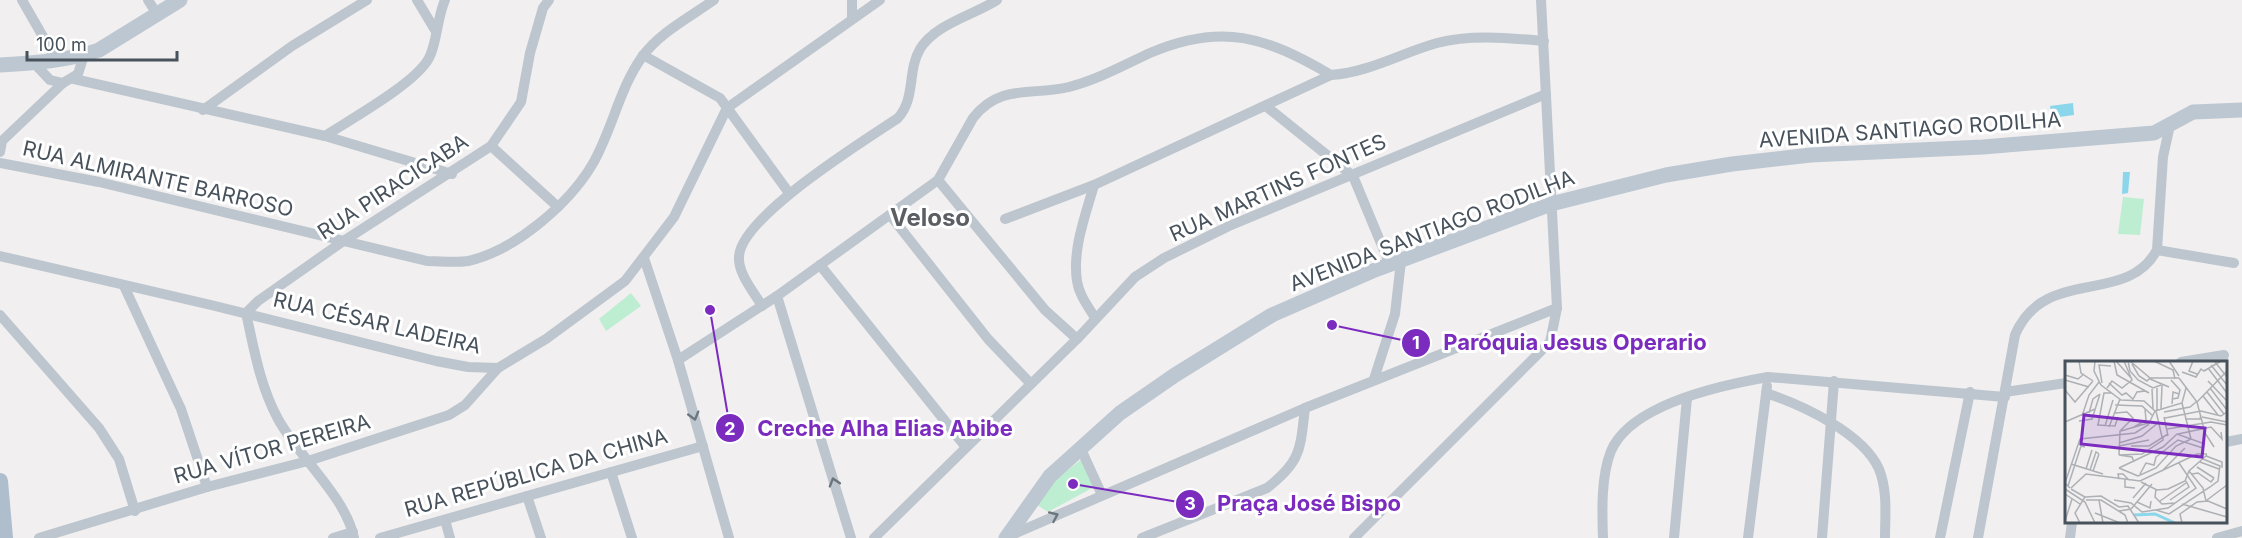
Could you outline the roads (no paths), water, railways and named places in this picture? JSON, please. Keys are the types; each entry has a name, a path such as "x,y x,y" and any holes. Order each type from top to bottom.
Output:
{"main road":[{"path":"0,65 57,61 99,50 180,0"},
{"name":"AVENIDA SANTIAGO RODILHA","path":"1006,538 1050,476 1080,447 1120,414 1175,375 1272,315 1395,263 1551,204 1666,175 1732,164 1810,155 1983,147 2154,133 2200,111 2242,111"},
{"path":"0,481 5,538"}],"street":[{"path":"22,0 57,61"},
{"path":"148,0 157,14"},
{"path":"203,110 292,46 367,0"},
{"path":"417,0 435,30"},
{"path":"325,136 417,73 430,57 435,30 445,0"},
{"name":"RUA PIRACICABA","path":"246,314 258,301 342,242 452,174 491,146 521,102 530,53 543,8 549,0"},
{"name":"RUA ALMIRANTE BARROSO","path":"0,163 99,182 427,261 466,261 496,252 558,207 592,165 631,76 643,55 666,33 714,0"},
{"path":"852,0 852,18"},
{"name":"RUA CÉSAR LADEIRA","path":"0,256 435,361 468,367 498,368 546,339 625,281 674,217 727,108 880,0"},
{"path":"762,306 738,261 743,243 789,193 898,118 907,109 920,49 936,33 997,0"},
{"path":"1354,538 1550,342 1555,327 1557,308 1541,0"},
{"path":"678,360 777,296 938,180 973,118 980,109 996,99 1025,90 1071,87 1183,41 1220,36 1261,41 1292,52 1331,75"},
{"path":"1005,219 1095,185 1202,134 1267,107 1331,75 1365,70 1437,43 1492,38 1544,41"},
{"path":"0,152 2,141 82,69 84,55"},
{"path":"643,55 720,98 789,193"},
{"path":"34,63 50,80 69,81 325,136 452,174"},
{"name":"RUA MARTINS FONTES","path":"874,538 965,446 1077,339 1136,277 1164,258 1229,226 1546,94"},
{"path":"1267,107 1353,176 1395,263 1395,314 1374,379"},
{"path":"1978,538 2015,335 2022,318 2030,309 2054,296 2138,273 2150,262 2157,250 2163,156 2170,125"},
{"path":"491,146 558,207"},
{"path":"938,180 1045,310 1077,339"},
{"path":"1095,185 1082,230 1077,281 1082,297 1095,318"},
{"path":"890,215 988,339 1030,384"},
{"path":"2157,250 2234,263"},
{"path":"644,258 678,360 729,538"},
{"path":"820,265 965,446"},
{"path":"124,286 181,409 207,487"},
{"path":"777,296 851,538"},
{"path":"1006,538 1374,379 1557,308"},
{"path":"246,314 268,398 279,420 333,496 354,535 333,538"},
{"path":"0,315 99,428 119,459 135,511"},
{"path":"2192,361 2224,355 2222,361"},
{"name":"RUA VÍTOR PEREIRA","path":"39,538 135,511 207,487 308,461 449,415 465,405 498,368"},
{"path":"1603,538 1605,472 1618,437 1635,422 1657,409 1687,398 1734,383 1768,377 2005,394 2065,383"},
{"path":"1748,538 1768,377"},
{"path":"1822,538 1834,381"},
{"path":"1940,538 1970,392"},
{"path":"1766,393 1797,404 1832,424 1859,444 1879,469 1887,510 1885,538"},
{"path":"1674,538 1687,398"},
{"path":"1142,538 1267,488 1280,478 1298,456 1305,408"},
{"path":"2227,442 2242,439"},
{"name":"RUA REPÚBLICA DA CHINA","path":"380,538 703,446"},
{"path":"1080,447 1102,495"},
{"path":"611,472 632,538"},
{"path":"527,496 540,538"},
{"path":"445,519 450,538"},
{"path":"2070,538 2072,523"},
{"path":"2217,538 2242,531"}],"water":[{"path":"2073,103 2074,115 2052,118 2050,106"},
{"path":"2123,172 2130,172 2128,193 2122,194"}],"place":[{"name":"Creche Alha Elias Abibe","path":"710,310"},
{"name":"Paróquia Jesus Operario","path":"1332,325"},
{"name":"Praça José Bispo","path":"1073,484"}],"district":[{"name":"Veloso","path":"930,218"}]}
